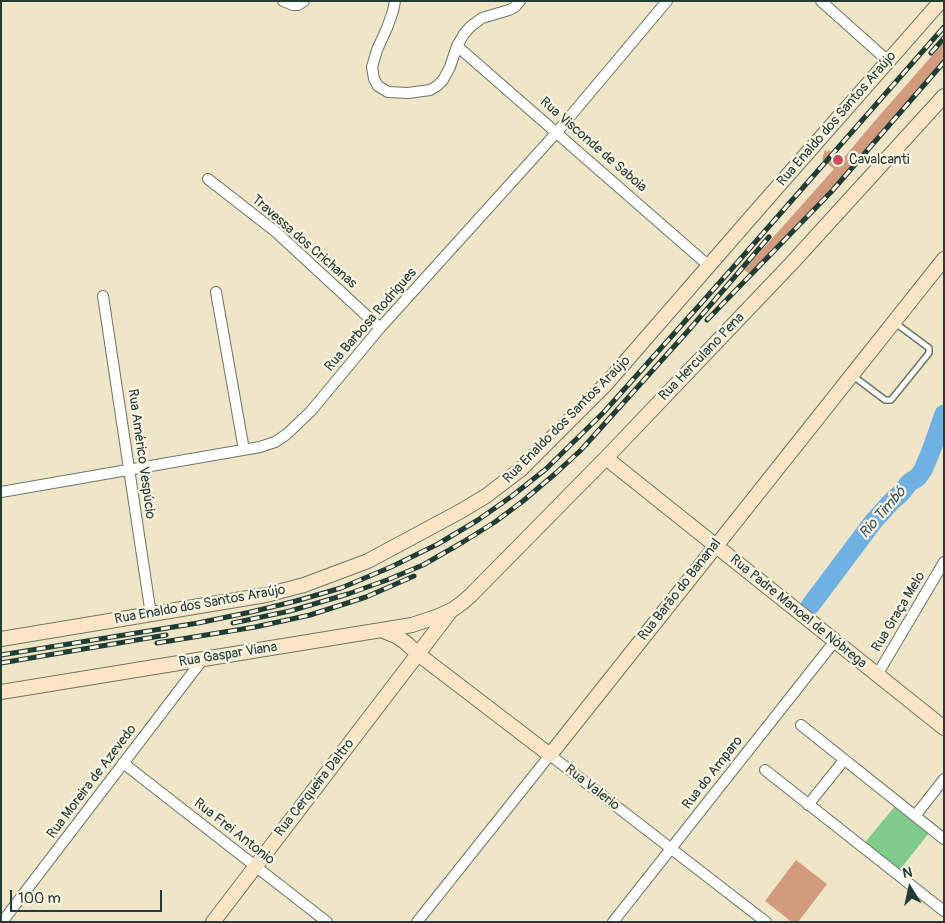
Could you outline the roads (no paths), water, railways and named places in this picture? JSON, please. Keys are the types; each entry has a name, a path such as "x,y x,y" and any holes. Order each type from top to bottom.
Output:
{"main road":[{"name":"Rua Enaldo dos Santos Araújo","path":"1,639 266,595 304,585 368,561 461,512 486,496 520,470 607,383 941,1"},
{"name":"Rua Herculano Pena","path":"452,610 471,595 606,458 791,264 942,101"},
{"name":"Rua Barão do Bananal","path":"550,755 944,259"},
{"name":"Rua Padre Manoel de Nóbrega","path":"606,458 834,642 942,723"},
{"name":"Rua Gaspar Viana","path":"1,692 420,623 452,610"},
{"name":"Rua Cerqueira Daltro","path":"213,922 452,610"},
{"path":"380,630 396,636 418,654"},
{"name":"Rua Valerio","path":"418,654 550,755"}],"street":[{"path":"283,1 298,5 304,1"},
{"path":"395,1 372,67 374,79 378,86 388,92 408,93 430,90 438,86 450,67 457,46 470,27 482,18 509,10 520,1"},
{"name":"Rua Barbosa Rodrigues","path":"1,492 260,447 276,442 287,434 311,411 380,328 557,132 667,1"},
{"path":"821,1 888,62"},
{"name":"Rua Visconde de Saboia","path":"457,46 710,266"},
{"name":"Travessa dos Crichanas","path":"208,179 276,232 380,328"},
{"path":"216,292 244,450"},
{"name":"Rua Américo Vespúcio","path":"103,296 151,615"},
{"name":"Rua Graça Melo","path":"877,675 944,562"},
{"name":"Rua do Amparo","path":"613,922 834,642"},
{"name":"Rua Moreira de Azevedo","path":"2,922 203,659"},
{"path":"801,725 944,840"},
{"name":"Rua Valerio","path":"550,755 766,922"},
{"name":"Rua Barão do Bananal","path":"417,922 550,755"},
{"path":"808,804 844,760"},
{"name":"Rua Frei Antonio","path":"124,763 327,922"},
{"path":"765,770 944,911"},
{"path":"915,816 944,779"}],"lane":[{"path":"852,375 885,400 891,400 929,353 929,348 894,322"}],"waterway":[{"name":"Rio Timbó","path":"810,606 873,522 923,470 944,414"}],"railway":[{"path":"1,655 198,623 296,601 341,588 391,567 438,544 478,520 546,469 604,412 944,27"},
{"path":"931,53 944,38"},
{"path":"707,320 832,191 944,62"},
{"path":"233,623 290,611 387,580 423,565 495,522 523,501 581,450 769,237"},
{"path":"157,643 255,627 310,615 366,597 414,576"},
{"path":"1,663 166,635"}],"place":[{"name":"Cavalcanti","path":"838,160"}]}
